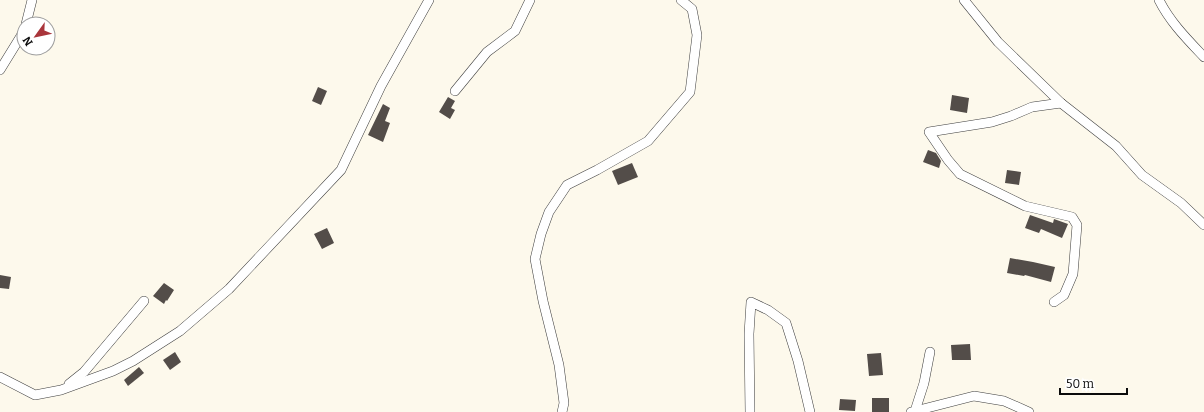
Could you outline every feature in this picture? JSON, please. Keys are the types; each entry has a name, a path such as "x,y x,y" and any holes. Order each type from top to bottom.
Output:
{"street":[{"path":"28,16 32,0"},
{"path":"0,377 35,395 61,390 113,371 133,361 180,331 229,289 341,170 381,86 429,0"},
{"path":"455,91 487,52 515,31 530,0"},
{"path":"562,412 564,403 559,366 543,301 535,259 541,234 549,212 567,185 648,141 690,92 697,34 692,9 681,0"},
{"path":"964,0 998,42 1061,103 1116,146 1142,176 1181,203 1204,225"},
{"path":"1158,0 1178,30 1204,56"},
{"path":"0,70 16,44"},
{"path":"1054,302 1064,296 1073,274 1078,226 1072,217 1025,206 960,174 948,160 929,132 992,122 1032,107 1061,103"},
{"path":"61,390 84,372 144,301"},
{"path":"750,412 749,334 751,302 768,310 786,323 798,361 810,412"},
{"path":"912,411 924,383 930,352"},
{"path":"912,411 974,396 1004,401 1029,412"}],"building":[{"path":"318,87 327,91 321,105 312,101"},
{"path":"952,95 969,98 967,113 950,110"},
{"path":"448,97 455,101 451,108 455,110 450,119 439,112"},
{"path":"383,104 390,108 385,121 390,123 383,142 368,135"},
{"path":"928,150 936,153 941,161 939,168 923,162"},
{"path":"632,163 638,177 618,185 612,171"},
{"path":"1007,170 1021,172 1019,185 1005,183"},
{"path":"1030,215 1053,223 1054,219 1068,224 1062,238 1041,229 1039,233 1025,228"},
{"path":"327,228 334,243 322,249 314,234"},
{"path":"1010,258 1055,267 1051,282 1025,275 1007,273"},
{"path":"0,275 11,277 9,289 0,288"},
{"path":"164,283 174,290 164,304 153,296"},
{"path":"970,344 971,360 952,360 951,345"},
{"path":"175,352 181,362 170,370 163,360"},
{"path":"881,353 883,375 869,376 867,354"},
{"path":"139,367 144,373 128,386 124,380"},
{"path":"872,398 889,398 889,412 872,412"},
{"path":"840,399 856,400 855,411 839,410"}]}
